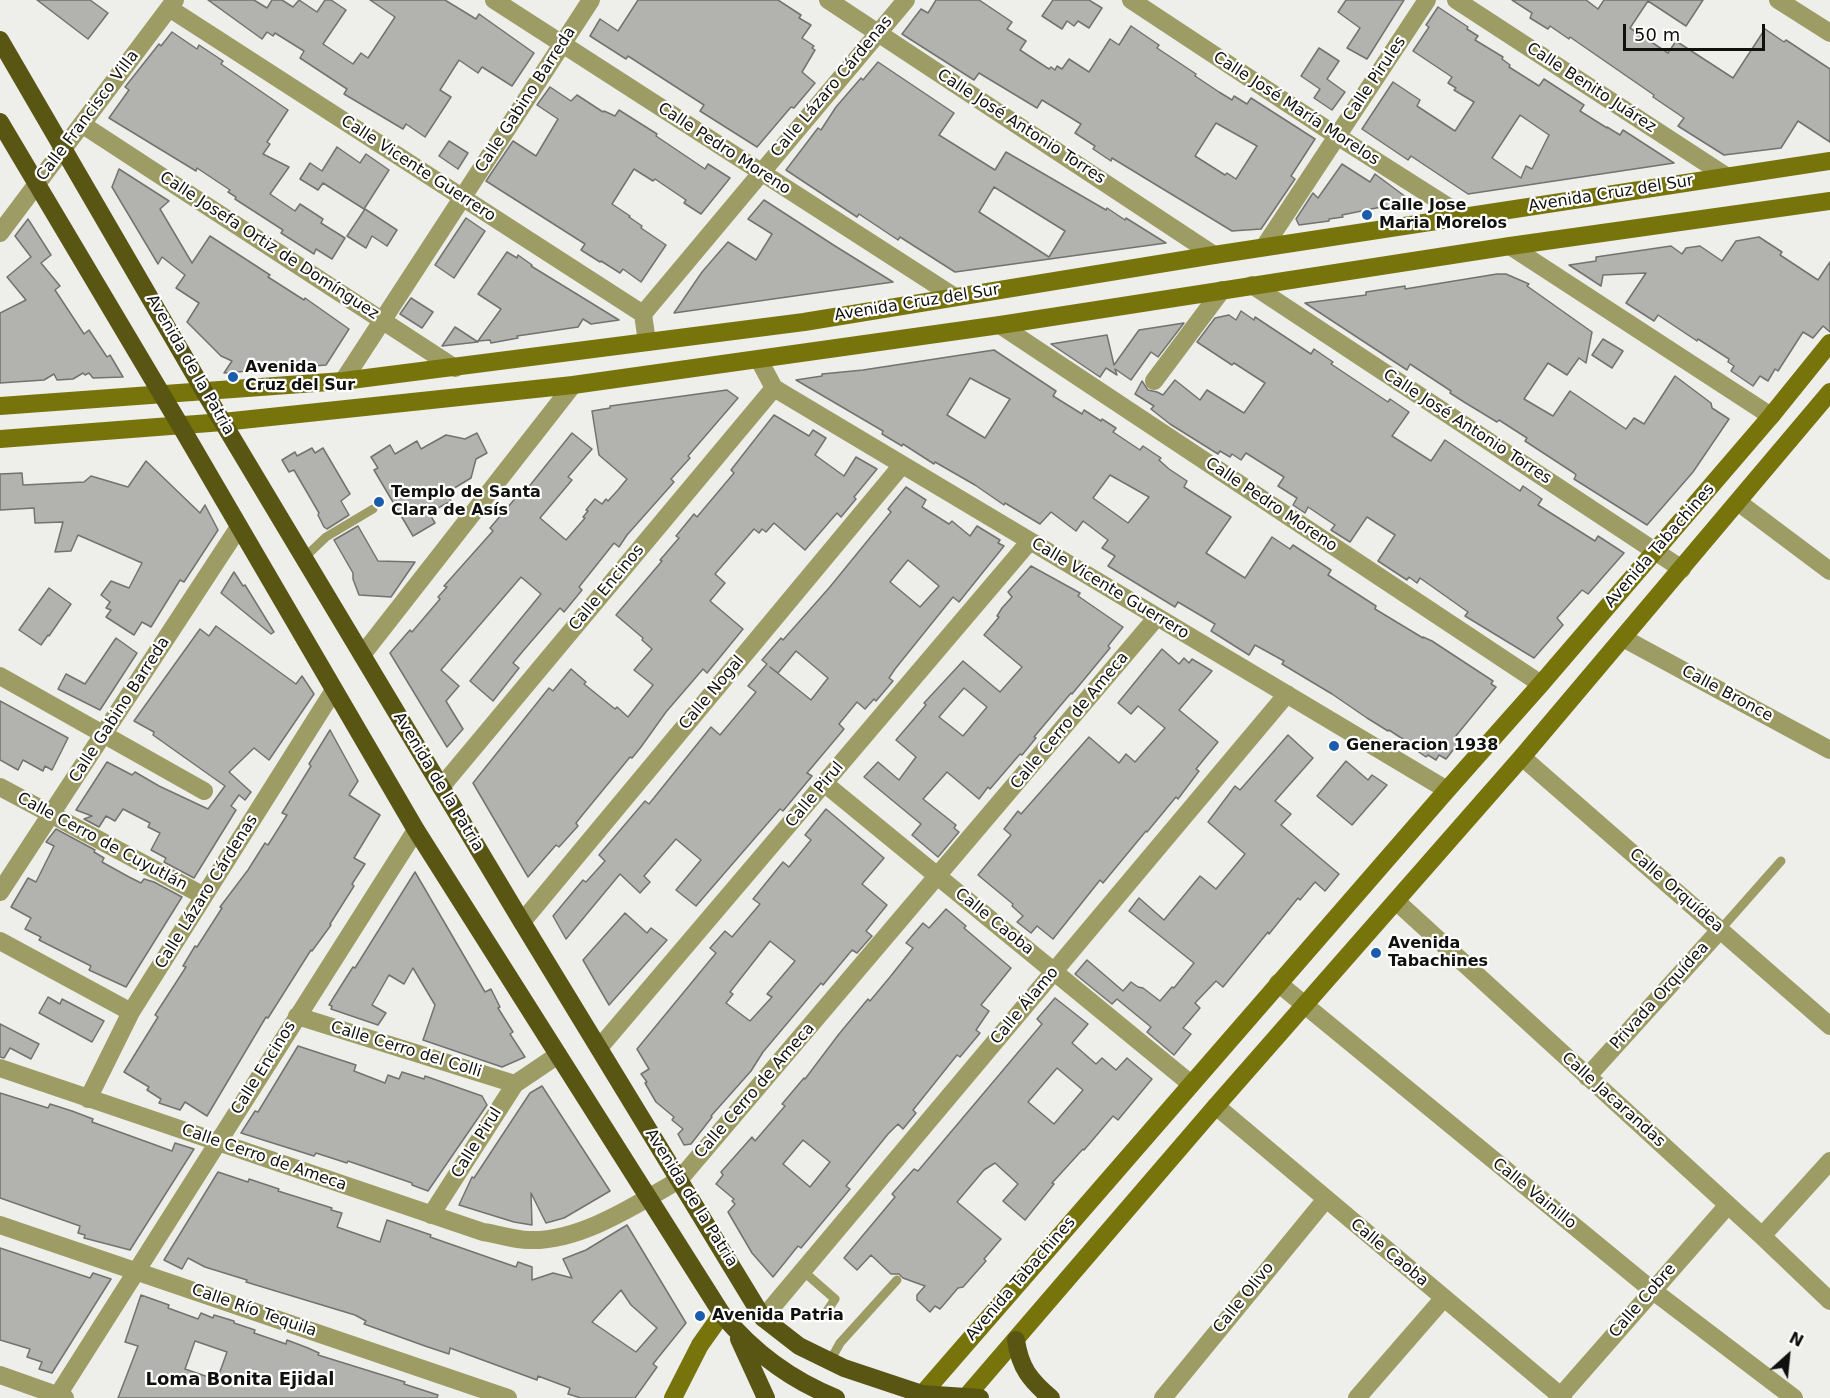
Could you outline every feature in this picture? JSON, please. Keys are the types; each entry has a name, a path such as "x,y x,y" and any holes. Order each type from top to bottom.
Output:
{"main road":[{"name":"Avenida de la Patria","path":"0,40 204,391 522,922 763,1318 799,1346 844,1368 920,1396 980,1398"},
{"path":"0,122 162,394 416,830 648,1198 728,1320 766,1398"},
{"name":"Avenida Cruz del Sur","path":"0,406 343,381 804,322 1264,247 1830,161"},
{"name":"Avenida Cruz del Sur","path":"0,439 223,422 573,384 759,360 1510,246 1830,201"},
{"name":"Avenida Tabachines","path":"920,1396 1541,684 1771,416 1830,343"},
{"name":"Avenida Tabachines","path":"965,1398 1216,1106 1522,757 1738,502 1827,401"},
{"path":"674,1398 700,1346 728,1320"},
{"path":"728,1320 764,1357 792,1377 836,1398"},
{"path":"1016,1340 1019,1357 1026,1373 1051,1398"}],"street":[{"name":"Calle Pedro Moreno","path":"494,0 955,297"},
{"name":"Calle Gabino Barreda","path":"343,381 591,0"},
{"name":"Calle José Antonio Torres","path":"828,0 1214,255"},
{"name":"Calle Lázaro Cárdenas","path":"643,314 906,0"},
{"name":"Calle José María Morelos","path":"1131,0 1463,216"},
{"name":"Calle Pirules","path":"1264,247 1427,0"},
{"name":"Calle Benito Juárez","path":"1456,0 1726,176"},
{"path":"1778,0 1830,33"},
{"name":"Calle Francisco Villa","path":"0,233 172,4"},
{"name":"Calle Vicente Guerrero","path":"172,4 643,314"},
{"name":"Calle Josefa Ortiz de Domínguez","path":"83,125 455,368"},
{"path":"1510,246 1771,416"},
{"name":"Calle José Antonio Torres","path":"1252,285 1682,569"},
{"path":"1154,381 1222,290"},
{"path":"643,314 648,342"},
{"name":"Calle Pedro Moreno","path":"1000,325 1541,684"},
{"path":"759,360 774,388"},
{"path":"362,655 573,384"},
{"name":"Calle Vicente Guerrero","path":"774,388 1447,790"},
{"name":"Calle Encinos","path":"441,787 774,388"},
{"name":"Calle Nogal","path":"522,922 902,465"},
{"path":"1738,502 1830,571"},
{"name":"Calle Gabino Barreda","path":"0,892 239,527"},
{"name":"Calle Pirul","path":"599,1048 1030,542"},
{"name":"Calle Cerro de Ameca","path":"0,1068 483,1232 529,1240 564,1236 595,1225 679,1180 1157,617"},
{"name":"Calle Bronce","path":"1623,638 1830,750"},
{"path":"0,676 204,791"},
{"name":"Calle Lázaro Cárdenas","path":"88,1098 131,1012 334,690"},
{"name":"Calle Álamo","path":"763,1318 1287,694"},
{"name":"Calle Orquídea","path":"1522,757 1830,1026"},
{"name":"Calle Caoba","path":"824,783 1191,1084"},
{"name":"Calle Cerro de Cuyutlán","path":"0,787 204,896"},
{"name":"Calle Encinos","path":"60,1397 136,1271 416,830"},
{"name":"Calle Jacarandas","path":"1396,901 1830,1301"},
{"name":"Privada Orquídea","path":"1587,1077 1720,930"},
{"path":"0,941 131,1012"},
{"name":"Calle Vainillo","path":"1278,983 1303,1006 1652,1290 1794,1398"},
{"name":"Calle Cerro del Colli","path":"297,1016 514,1084"},
{"name":"Calle Pirul","path":"431,1215 514,1084 558,1055"},
{"name":"Calle Caoba","path":"1216,1106 1561,1397"},
{"path":"1762,1236 1830,1161"},
{"name":"Calle Olivo","path":"1163,1398 1326,1199"},
{"name":"Calle Cobre","path":"1561,1397 1728,1205"},
{"name":"Calle Río Tequila","path":"0,1225 508,1398"},
{"path":"1357,1398 1443,1299"},
{"path":"0,1375 60,1397"}],"lane":[{"path":"304,558 326,537 373,509"},
{"name":"Privada Orquídea","path":"1720,930 1781,861"},
{"path":"803,1271 835,1299 825,1314"},
{"path":"830,1361 840,1343 897,1280"}],"building":[{"path":"37,0 90,0 108,13 88,39"},
{"path":"208,0 254,0 267,8 272,0 282,0 293,7 299,0 317,12 325,0 331,0 346,10 323,44 353,64 361,53 368,58 395,17 370,0 445,0 476,19 479,14 534,53 512,86 482,67 478,73 459,60 440,90 451,97 425,137 406,124 403,129 344,94 347,89 300,58 304,51 275,33 273,36 267,32 262,39"},
{"path":"638,0 778,0 801,15 799,18 811,25 802,38 814,46 812,48 815,50 802,72 815,83 757,147 700,111 704,105 628,56 626,59 590,36 600,19 618,31"},
{"path":"936,0 979,0 1012,22 1007,29 1026,41 1020,50 1049,69 1051,67 1055,70 1057,66 1062,69 1069,59 1089,72 1110,39 1119,45 1131,26 1159,45 1157,48 1196,74 1195,76 1232,100 1234,96 1247,104 1251,98 1315,139 1291,176 1295,179 1261,229 1232,231 1112,158 1111,161 1093,149 1095,146 1075,133 1081,124 1042,100 1037,108 979,73 974,80 902,34 921,9 928,13","holes":["1216,123 1257,146 1236,179 1227,173 1225,175 1195,156"]},
{"path":"1053,0 1089,0 1102,8 1089,28 1078,21 1074,26 1067,21 1062,29 1042,16"},
{"path":"1346,0 1404,0 1367,59 1347,48 1360,28 1338,12"},
{"path":"1512,0 1586,0 1598,9 1604,0 1703,0 1686,26 1648,1 1630,28 1668,53 1676,41 1733,78 1765,29 1784,42 1786,40 1830,69 1830,142 1798,121 1781,148 1724,155 1678,126 1684,118 1653,97 1654,95 1570,37 1569,39 1550,26 1548,29 1530,18 1532,13"},
{"path":"1438,7 1468,27 1467,29 1478,36 1475,40 1503,57 1502,59 1510,65 1509,67 1539,86 1544,79 1584,105 1580,111 1620,135 1623,130 1674,163 1468,194 1411,156 1408,160 1362,129 1393,82 1420,100 1417,106 1455,131 1474,102 1454,90 1456,88 1448,83 1452,77 1413,51 1429,27 1426,25","holes":["1520,115 1549,135 1532,169 1526,166 1521,178 1492,158"]},
{"path":"172,32 197,49 199,45 223,61 221,64 288,110 267,142 270,144 263,154 289,167 270,194 295,211 300,204 323,219 321,223 345,238 332,259 316,249 314,254 281,233 283,230 235,199 236,197 228,192 230,190 197,168 196,171 109,118 129,90 125,87 159,44 161,46"},
{"path":"1319,48 1339,61 1327,79 1345,92 1332,110 1314,98 1320,89 1301,76"},
{"path":"878,62 954,113 939,135 995,170 1006,152 1106,210 1107,208 1125,220 1126,218 1166,243 955,272 900,237 898,240 859,214 857,217 786,170 818,128 821,130 836,107 861,78 863,80","holes":["994,187 1065,231 1049,257 979,212"]},
{"path":"550,87 571,101 577,95 603,112 615,116 619,110 705,169 708,164 730,178 701,214 684,203 686,200 655,179 653,181 634,169 612,204 666,245 641,282 623,269 620,273 581,250 585,244 486,181 513,141 536,156 558,119 537,105"},
{"path":"449,141 468,153 458,169 439,156"},
{"path":"337,147 360,163 366,154 389,170 364,209 323,183 318,190 300,179 310,163 322,171"},
{"path":"1342,164 1370,182 1375,174 1414,203 1386,206 1342,215 1343,217 1329,219 1329,221 1299,225 1296,219 1313,193 1318,198"},
{"path":"119,169 169,201 160,209 192,263 210,236 270,275 268,277 304,300 305,298 349,329 326,365 224,373 232,361 221,356 187,322 199,303 176,288 185,275 162,257 158,264 112,187"},
{"path":"764,200 893,282 674,313 702,272 728,242 756,260 772,234 748,219"},
{"path":"365,209 397,230 387,246 372,236 366,248 347,236"},
{"path":"466,218 485,231 454,278 435,265"},
{"path":"28,219 51,255 41,263 60,286 55,290 84,334 89,330 107,357 110,355 123,377 93,378 89,373 85,375 83,373 73,379 57,380 54,374 44,380 0,383 0,313 26,300 7,277 31,257 15,236"},
{"path":"1759,237 1782,252 1780,255 1818,280 1830,262 1830,332 1823,326 1813,338 1803,332 1778,371 1775,369 1768,381 1760,376 1753,386 1731,371 1734,366 1728,362 1729,359 1658,315 1654,321 1626,303 1646,273 1603,275 1601,286 1569,265 1596,261 1596,257 1671,246 1682,254 1686,248 1700,246 1722,261 1736,241"},
{"path":"507,252 517,258 518,255 531,266 619,320 591,324 583,319 578,327 517,336 518,338 491,343 490,340 478,341 501,309 478,294"},
{"path":"1506,274 1529,284 1527,286 1592,332 1586,363 1579,358 1567,375 1548,363 1524,399 1553,416 1570,391 1626,429 1634,418 1644,424 1675,376 1711,403 1712,408 1729,419 1693,472 1647,525 1574,479 1576,475 1574,473 1525,441 1527,438 1464,402 1410,364 1407,370 1305,303 1366,295 1366,292 1405,286 1405,289"},
{"path":"411,298 433,312 422,328 400,314"},
{"path":"1241,311 1254,320 1255,317 1311,354 1314,349 1333,362 1331,364 1388,402 1390,399 1409,412 1392,436 1431,461 1445,440 1520,491 1523,486 1542,499 1538,505 1595,541 1598,536 1624,553 1588,594 1582,590 1557,618 1563,625 1534,658 1465,616 1468,612 1420,578 1417,583 1409,577 1407,580 1378,561 1395,535 1367,517 1350,542 1331,530 1335,525 1308,507 1305,513 1293,505 1297,498 1278,486 1284,477 1246,453 1241,460 1232,454 1230,457 1220,451 1218,454 1170,424 1151,409 1154,406 1135,394 1142,381 1148,390 1163,395 1175,380 1200,400 1207,390 1244,413 1265,383 1197,342 1215,318 1229,315 1236,320"},
{"path":"1184,323 1158,357 1151,352 1131,380 1115,369 1117,375 1106,368 1100,377 1051,344 1107,335 1114,365 1139,330"},
{"path":"455,327 478,342 442,346"},
{"path":"1603,339 1623,351 1612,368 1592,355"},
{"path":"994,350 1056,391 1053,396 1082,414 1084,410 1101,421 1102,419 1116,428 1113,432 1140,450 1143,446 1161,458 1159,460 1169,469 1187,481 1184,487 1231,517 1206,553 1245,578 1272,537 1290,549 1293,545 1331,570 1328,575 1376,606 1375,609 1432,641 1493,681 1491,684 1496,687 1455,737 1461,740 1446,759 1439,755 1436,760 1428,755 1426,757 1389,730 1282,664 1284,661 1255,645 1249,655 1211,631 1215,624 1178,602 1175,607 1108,566 1115,556 1102,548 1108,540 1083,521 1076,531 1051,512 1040,524 1005,503 1004,505 935,462 934,464 903,444 902,446 882,434 883,431 796,380 822,376 822,374","holes":["970,378 1010,399 985,438 947,415","1110,475 1149,497 1128,523 1093,498"]},
{"path":"727,390 738,398 688,456 690,458 671,479 674,482 619,547 614,543 579,587 582,590 564,612 560,608 513,663 519,668 493,701 470,681 541,594 521,577 441,670 459,686 446,701 463,729 447,747 390,653 410,630 412,632 440,599 438,597 447,587 444,586 493,531 490,528 525,487 527,489 572,433 592,449 568,477 572,480 540,518 566,540 585,518 583,517 588,511 586,510 595,499 602,504 618,490 627,479 599,455 592,411 610,408 610,406"},
{"path":"774,415 809,436 813,430 826,438 815,455 844,476 856,457 877,469 841,517 837,513 805,550 774,523 766,532 762,529 759,533 754,529 715,574 725,583 710,601 743,629 707,673 703,669 666,712 641,747 632,758 630,757 576,823 578,826 559,847 556,845 528,877 473,783 549,688 553,691 571,669 586,682 584,684 628,717 653,685 634,670 652,649 642,640 643,638 616,615 662,561 660,560 679,538 676,536 694,514 697,517 734,473 731,470"},
{"path":"477,433 487,453 476,459 471,478 446,493 451,501 429,513 435,523 413,536 374,470 378,468 371,457 390,445 395,454 417,441 421,449 446,435 465,439"},
{"path":"312,448 315,453 323,448 350,494 341,501 349,515 327,529 294,470 289,472 282,460 295,452 297,456"},
{"path":"146,461 200,513 205,505 218,530 184,582 180,580 151,627 142,622 134,635 106,617 111,610 106,608 110,602 101,595 111,581 129,588 142,563 78,535 71,551 55,552 63,522 35,523 34,508 0,510 0,474 22,473 23,485 84,482 91,476 128,487"},
{"path":"906,487 926,500 922,507 949,524 952,521 970,536 977,526 1000,540 998,543 1004,546 959,602 953,597 895,669 889,678 893,681 876,701 874,699 865,709 857,702 839,724 844,729 807,773 812,776 783,811 780,809 696,906 676,890 701,860 676,839 644,876 650,882 640,893 620,874 566,939 553,916 583,880 586,882 605,861 599,855 645,801 649,804 711,727 720,735 756,692 748,686 767,664 762,660 829,588 891,512 888,509","holes":["908,560 939,586 920,607 890,582","796,651 828,678 811,700 770,667 778,673"]},
{"path":"358,526 378,561 415,562 391,597 359,595 353,573 334,540"},
{"path":"1031,566 1080,593 1078,596 1123,627 1108,646 1110,648 1034,737 1036,738 1022,755 1020,754 979,799 947,772 923,799 956,825 954,828 959,832 938,857 912,835 921,824 864,777 878,762 899,780 916,757 896,740 926,705 924,703 963,661 1000,692 1022,667 984,635 1012,597 1008,592","holes":["964,688 987,707 963,736 939,717"]},
{"path":"234,572 243,586 245,585 274,632 271,634 221,593"},
{"path":"49,588 71,604 41,645 19,630"},
{"path":"216,626 296,684 302,676 314,694 269,760 254,748 229,772 251,792 245,800 239,795 231,806 236,810 194,878 164,862 166,858 151,850 160,833 148,827 150,823 123,809 115,821 106,816 99,827 84,819 92,816 76,810 107,762 132,775 135,772 208,809 225,786 153,735 154,732 134,721 200,629 209,636"},
{"path":"116,638 137,653 100,710 58,689 66,674 85,684"},
{"path":"1162,649 1179,664 1184,658 1189,663 1192,659 1212,671 1179,710 1218,742 1196,769 1199,771 1178,799 1176,797 1103,883 1100,880 1053,939 1037,926 1031,933 1017,922 1023,916 1012,906 1013,904 978,875 1011,835 1004,829 1018,811 1021,814 1089,737 1119,763 1126,754 1135,762 1165,728 1138,706 1131,714 1118,703"},
{"path":"0,701 68,738 52,770 45,766 43,771 23,760 18,770 0,760"},
{"path":"330,730 358,781 349,795 380,815 354,858 365,864 331,925 311,950 268,1018 266,1017 207,1116 185,1102 180,1110 159,1103 161,1099 147,1090 149,1087 124,1072 158,1017 155,1015 186,967 183,966 195,946 197,947 222,908 220,907 265,843 268,845 287,815 282,813"},
{"path":"1288,735 1313,758 1275,801 1291,814 1281,825 1339,874 1325,891 1315,882 1300,900 1298,898 1269,934 1268,932 1223,987 1216,981 1195,1003 1200,1008 1183,1028 1191,1034 1174,1055 1147,1032 1151,1027 1117,999 1112,1004 1075,974 1087,960 1123,991 1131,982 1160,1001 1172,987 1174,988 1194,963 1129,911 1139,898 1164,920 1200,876 1216,889 1245,854 1208,822 1235,786 1240,790"},
{"path":"1346,761 1368,780 1372,775 1387,785 1352,825 1317,796"},
{"path":"826,809 884,858 862,884 887,905 866,931 872,936 857,953 852,950 823,985 821,983 763,1052 751,1071 711,1116 691,1144 684,1145 678,1134 683,1129 672,1120 674,1117 656,1102 645,1083 647,1082 641,1074 649,1069 637,1049 716,953 710,948 725,931 732,937 760,904 753,899 783,862 789,867 811,840 805,835","holes":["770,941 795,961 767,994 772,997 750,1021 726,1003 733,994 730,992"]},
{"path":"56,829 95,850 94,852 104,858 102,862 129,877 141,883 144,879 154,882 182,897 126,987 89,970 91,966 39,940 41,937 25,929 31,918 11,907 28,878 36,882 54,846 46,842"},
{"path":"415,872 485,992 491,989 500,1007 498,1008 513,1032 510,1034 525,1057 502,1067 423,1040 435,1005 413,968 404,984 389,975 372,1005 386,1013 378,1025 331,1009 332,1006 329,1005"},
{"path":"946,909 966,926 964,928 1011,968 981,1005 989,1011 976,1030 980,1033 960,1057 957,1055 913,1110 916,1113 903,1129 898,1124 888,1134 846,1186 850,1189 801,1248 798,1246 773,1277 752,1253 728,1212 735,1204 732,1201 734,1199 716,1184 723,1175 721,1172 752,1137 755,1141 785,1106 782,1104 805,1079 839,1034 890,977 913,948 906,943 923,923 929,928","holes":["803,1140 830,1162 810,1187 783,1164"]},
{"path":"625,913 647,933 651,928 667,940 609,1005 583,960"},
{"path":"48,997 60,1004 62,999 104,1021 92,1042 39,1013"},
{"path":"1055,998 1088,1024 1072,1043 1096,1064 1102,1058 1116,1070 1127,1058 1152,1079 1118,1120 1113,1116 1052,1183 1054,1184 1025,1220 1003,1201 1018,1184 995,1163 984,1170 957,1202 1001,1239 984,1259 986,1261 963,1287 958,1288 940,1309 935,1306 930,1312 917,1300 917,1295 925,1286 903,1278 899,1274 891,1274 871,1255 857,1270 844,1258 895,1197 892,1194 914,1169 918,1171 1042,1024 1037,1019","holes":["1057,1068 1083,1090 1054,1124 1028,1102"]},
{"path":"0,1024 39,1044 31,1059 10,1048 4,1058 0,1057"},
{"path":"298,1046 356,1065 354,1071 385,1083 388,1075 399,1079 402,1072 424,1079 425,1076 482,1096 487,1105 428,1191 412,1183 348,1161 347,1163 316,1153 314,1156 241,1133 255,1111 258,1112"},
{"path":"542,1086 610,1191 564,1218 546,1223 531,1193 532,1225 514,1222 459,1205 472,1177 474,1178 530,1093"},
{"path":"0,1093 48,1108 50,1104 72,1111 93,1119 92,1122 172,1151 175,1143 194,1149 130,1250 84,1238 85,1235 78,1233 80,1226 0,1198"},
{"path":"218,1172 248,1182 249,1179 332,1208 331,1210 342,1213 337,1227 380,1242 387,1220 516,1267 518,1262 532,1267 532,1280 553,1273 572,1278 563,1259 586,1250 627,1225 686,1323 653,1364 657,1367 635,1398 581,1398 568,1394 570,1388 538,1376 537,1380 450,1348 449,1354 425,1346 364,1324 366,1321 355,1315 246,1282 247,1280 205,1267 188,1258 182,1269 164,1260","holes":["621,1290 631,1305 657,1328 636,1352 592,1322"]},
{"path":"0,1248 90,1278 93,1273 111,1279 52,1373 39,1369 42,1362 27,1357 30,1349 0,1340"},
{"path":"141,1295 198,1319 201,1313 213,1318 214,1315 234,1321 234,1323 255,1330 254,1333 286,1344 287,1340 319,1353 318,1355 405,1382 404,1384 438,1395 437,1398 118,1398 138,1346 125,1342","holes":["195,1341 227,1352 217,1380 185,1369"]}],"place":[{"name":"Calle Jose Maria Morelos","path":"1367,215"},
{"name":"Avenida Cruz del Sur","path":"233,377"},
{"name":"Templo de Santa Clara de Asís","path":"379,502"},
{"name":"Generacion 1938","path":"1334,746"},
{"name":"Avenida Tabachines","path":"1376,953"},
{"name":"Avenida Patria","path":"700,1316"}],"district":[{"name":"Loma Bonita Ejidal","path":"240,1380"}]}
